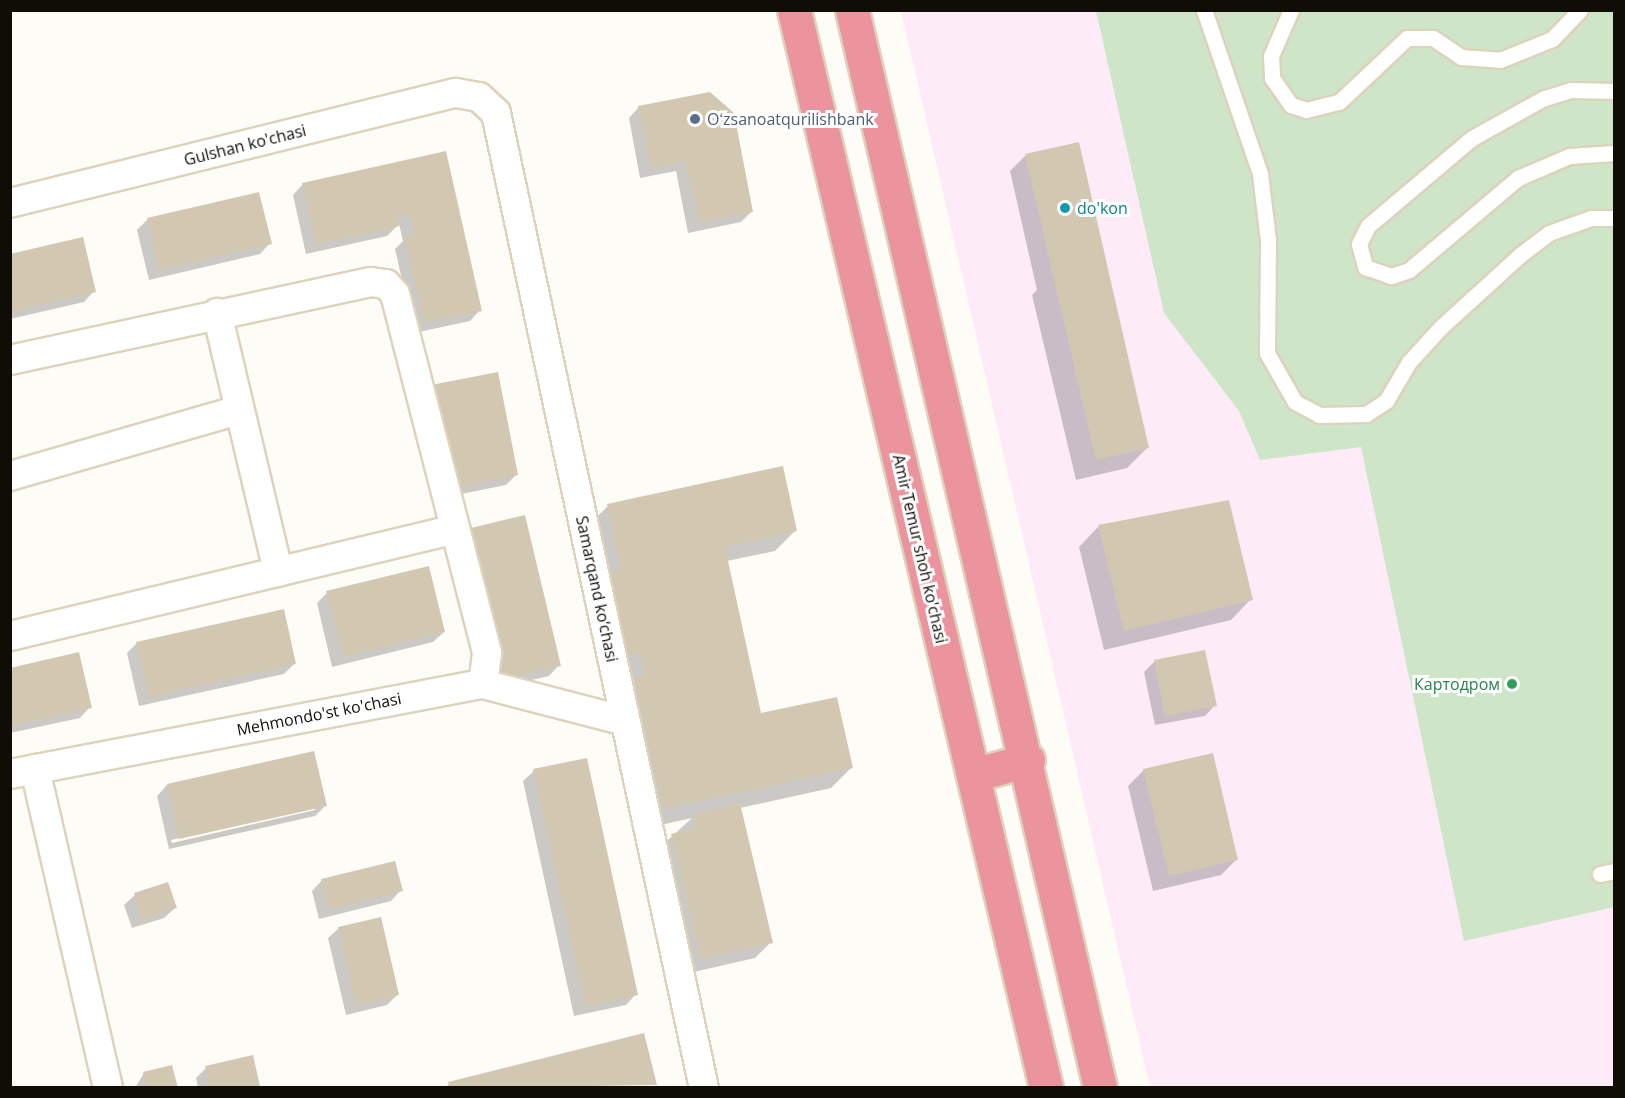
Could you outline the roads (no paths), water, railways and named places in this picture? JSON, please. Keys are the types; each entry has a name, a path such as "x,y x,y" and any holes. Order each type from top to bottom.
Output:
{"highway":[{"name":"Amir Temur shoh ko'chasi","path":"794,10 1046,1088"},
{"path":"852,10 1028,760 1100,1088"},
{"path":"973,775 1028,760"}],"street":[{"name":"Gulshan ko'chasi","path":"10,203 456,93 479,97"},
{"name":"Samarqand ko‘chasi","path":"479,97 495,113 704,1088"},
{"path":"10,360 217,313 371,282 386,284 395,294 487,653 483,684"},
{"path":"217,313 278,572"},
{"path":"10,476 239,410"},
{"path":"10,636 455,529"},
{"name":"Mehmondo'st ko'chasi","path":"23,772 483,684 625,720"},
{"path":"23,772 108,1088"}],"lane":[{"path":"1204,10 1260,174 1268,240 1267,353 1295,402 1319,415 1366,414 1386,400 1408,362 1441,327 1520,255 1549,233 1591,218 1614,218"},
{"path":"1291,10 1271,56 1272,78 1291,105 1306,110 1339,102 1407,38 1433,38 1461,57 1480,62 1500,60 1552,39 1580,10"},
{"path":"1614,91 1571,90 1545,98 1472,138 1368,226 1359,244 1365,267 1391,276 1408,270 1518,178 1569,156 1614,153"}],"place":[{"name":"Oʻzsanoatqurilishbank","path":"695,119"},
{"name":"do'kon","path":"1065,208"},
{"name":"Картодром","path":"1512,684"}]}
